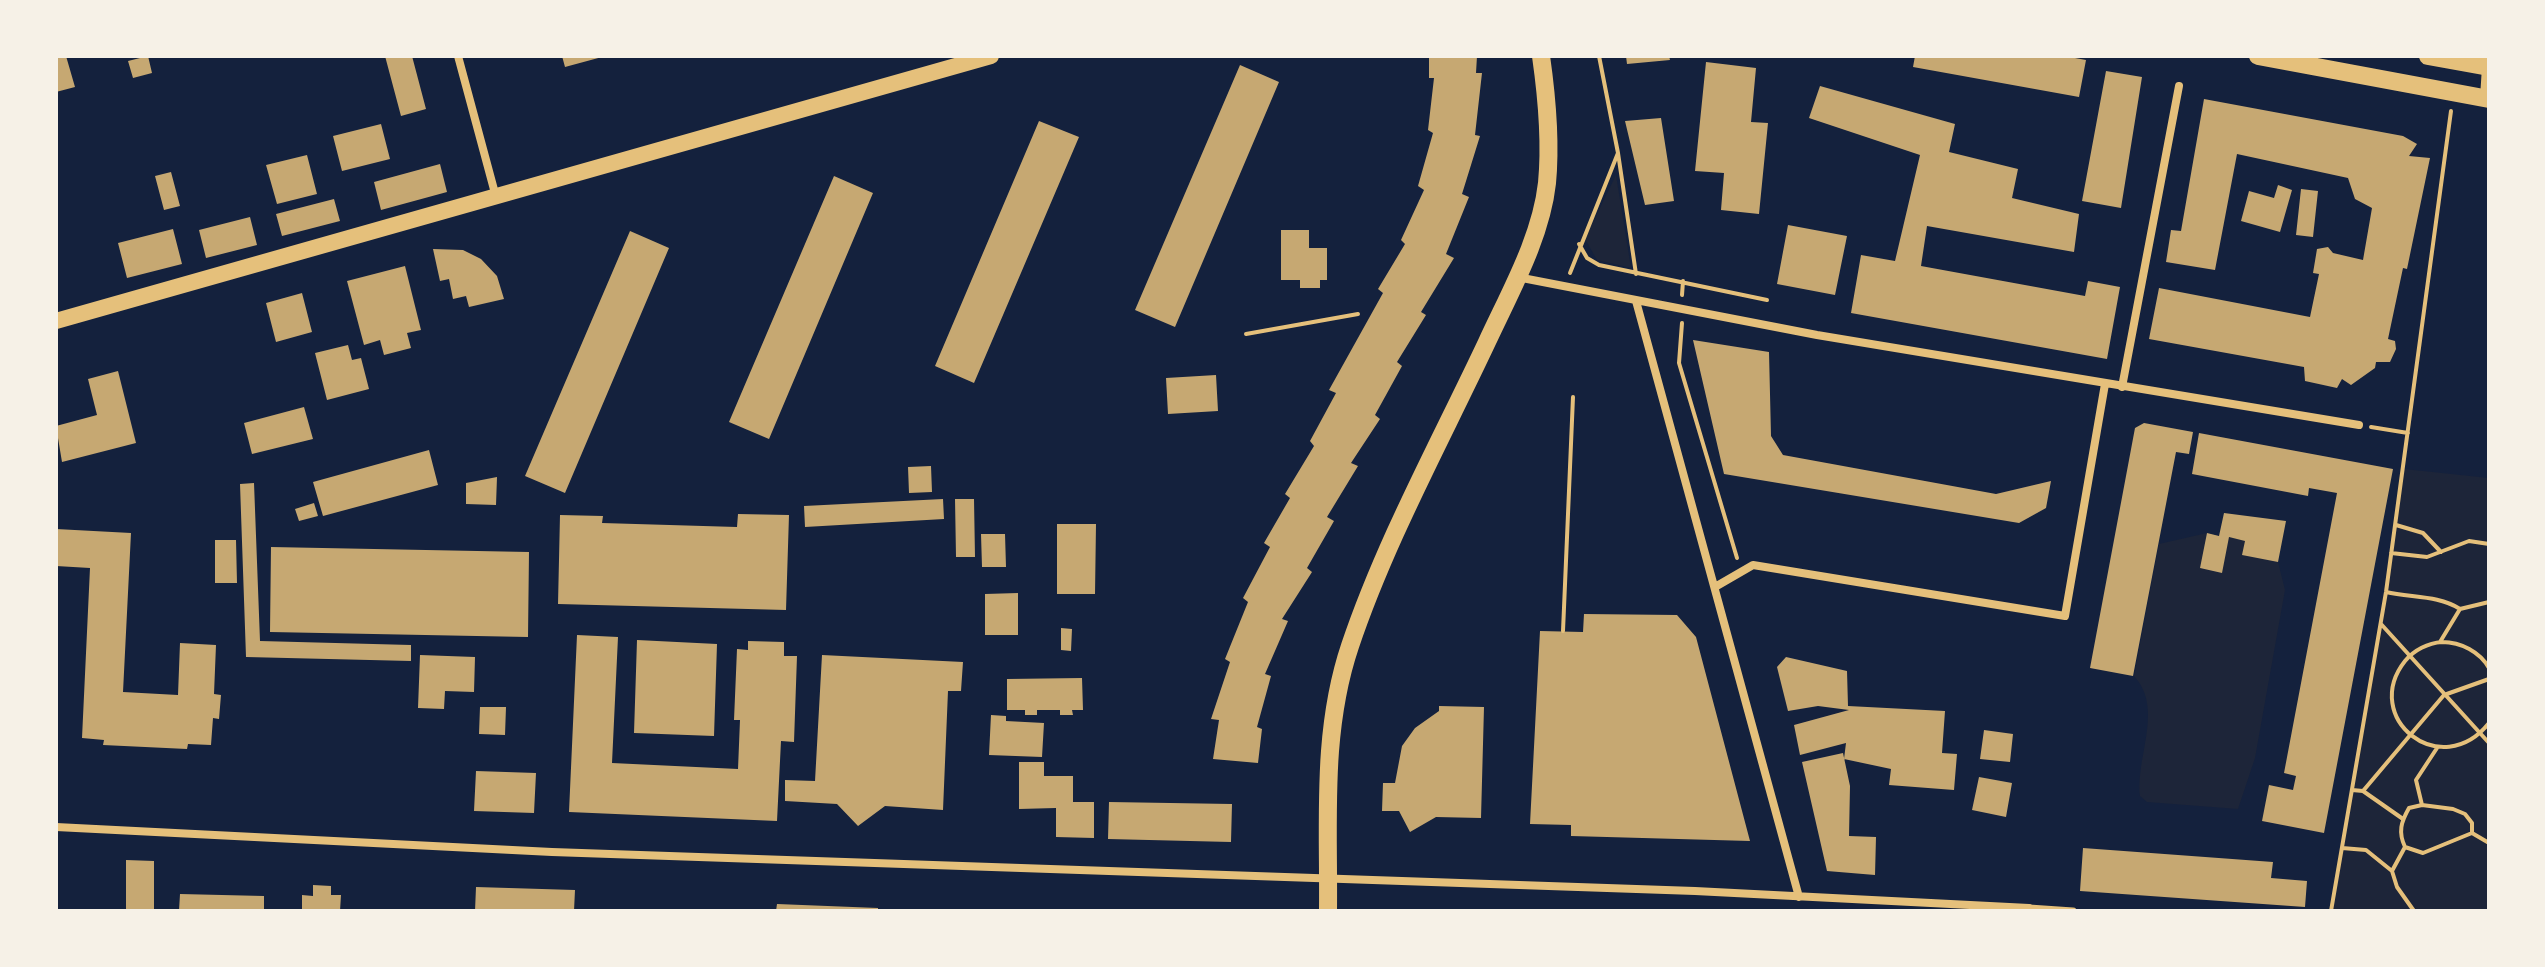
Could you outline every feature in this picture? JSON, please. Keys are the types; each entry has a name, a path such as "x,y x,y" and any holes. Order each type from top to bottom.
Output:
{"highway":[{"path":"1328,911 1327,776 1336,695 1350,646 1387,556 1517,277 1547,185 1546,95 1541,56"},
{"path":"2258,56 2488,99"},
{"path":"2428,56 2489,67"}],"main road":[{"path":"56,321 991,56"},
{"path":"2488,99 2489,67"}],"street":[{"path":"458,56 496,198"},
{"path":"2122,387 2179,86"},
{"path":"1517,277 2122,387 2359,425"},
{"path":"1636,301 1799,897"},
{"path":"1715,587 1753,565 2065,616 2105,384"},
{"path":"56,827 552,852 1799,897 2073,911"}],"path":[{"path":"1599,56 1618,153 1636,274"},
{"path":"2331,911 2386,592 2451,109"},
{"path":"1565,287 1579,244 1618,153"},
{"path":"1579,244 1587,258 1599,265 1767,300"},
{"path":"1246,334 1358,314"},
{"path":"1683,337 1679,363 1741,570"},
{"path":"1563,631 1573,397"},
{"path":"2359,425 2408,433"},
{"path":"2396,525 2423,533 2441,552"},
{"path":"2391,553 2427,557 2469,541 2489,544"},
{"path":"2386,592 2414,599 2446,600 2460,609"},
{"path":"2440,642 2460,609 2489,602"},
{"path":"2381,624 2489,743"},
{"path":"2489,668 2473,651 2440,642 2423,646 2409,656 2398,670 2392,687 2392,705 2410,735 2437,748 2453,747 2480,734 2489,723"},
{"path":"2363,791 2444,695 2489,679"},
{"path":"2422,805 2416,780 2437,748"},
{"path":"2352,790 2363,791 2403,819"},
{"path":"2422,805 2465,814 2472,823 2472,833 2423,853 2405,847 2399,836 2409,808 2422,805"},
{"path":"2472,833 2489,843"},
{"path":"2392,871 2405,847"},
{"path":"2342,848 2366,850 2392,871 2397,887 2414,911"}],"shaded area":[{"path":"1616,175 1631,268 1597,260 1585,239"},
{"path":"2404,469 2489,478 2489,911 2331,911"},
{"path":"2207,533 2200,568 2221,573 2229,537 2245,541 2243,555 2278,562 2285,590 2255,758 2238,809 2147,802 2140,796 2148,718 2143,689 2134,676 2159,544"}],"building":[{"path":"56,56 66,56 75,87 56,92"},
{"path":"148,56 152,73 133,78 128,61"},
{"path":"385,56 412,56 426,109 401,116"},
{"path":"562,56 602,56 602,57 565,67"},
{"path":"1429,56 1477,56 1476,73 1482,73 1475,135 1480,136 1462,194 1469,197 1446,254 1454,258 1421,312 1426,315 1397,362 1402,366 1375,415 1380,419 1351,463 1358,466 1327,517 1334,521 1307,568 1312,572 1282,619 1288,621 1265,674 1271,676 1257,727 1262,729 1258,763 1213,759 1219,720 1211,719 1230,662 1225,659 1248,602 1243,598 1270,547 1264,543 1290,498 1285,494 1314,446 1310,441 1336,393 1329,390 1383,293 1378,289 1405,244 1401,240 1424,190 1418,186 1433,133 1428,130 1434,78 1429,78"},
{"path":"1626,56 1669,56 1670,60 1627,64"},
{"path":"1915,56 2064,56 2086,60 2079,97 1913,67"},
{"path":"1706,62 1756,68 1751,122 1768,123 1759,214 1721,210 1724,173 1695,171"},
{"path":"1240,65 1279,82 1175,327 1135,310"},
{"path":"2106,71 2142,77 2121,208 2082,201"},
{"path":"1820,86 1955,124 1949,152 2018,169 2012,198 2079,214 2074,252 1927,226 1921,266 2085,296 2088,281 2120,287 2107,359 1851,313 1861,255 1895,261 1920,155 1809,118"},
{"path":"2204,99 2403,136 2417,144 2409,156 2430,158 2407,269 2403,268 2388,339 2395,341 2396,349 2390,362 2376,362 2375,368 2351,385 2342,379 2337,388 2305,381 2304,367 2149,339 2159,288 2310,317 2319,274 2313,273 2317,249 2328,247 2333,253 2363,260 2372,208 2355,199 2348,178 2237,154 2215,270 2166,262 2171,230 2181,231"},
{"path":"1661,118 1674,201 1645,205 1625,121"},
{"path":"1039,121 1079,137 974,383 935,366"},
{"path":"381,124 390,159 342,171 333,136"},
{"path":"307,155 317,194 277,204 266,165"},
{"path":"440,164 447,192 381,210 374,182"},
{"path":"171,172 180,206 164,210 155,176"},
{"path":"834,176 873,193 769,439 729,422"},
{"path":"2278,185 2292,190 2280,232 2241,221 2249,191 2274,198"},
{"path":"2301,189 2318,191 2313,237 2296,235"},
{"path":"334,199 340,221 282,236 276,214"},
{"path":"250,217 257,245 206,258 199,230"},
{"path":"1788,225 1847,236 1835,295 1777,284"},
{"path":"173,229 182,264 127,278 118,243"},
{"path":"1281,230 1309,230 1309,248 1327,248 1327,280 1320,280 1320,288 1300,288 1300,280 1281,280"},
{"path":"630,231 669,248 565,493 525,476"},
{"path":"433,249 463,250 481,259 497,276 504,299 469,307 466,296 453,299 449,279 440,281"},
{"path":"405,266 421,330 407,333 411,348 384,355 380,340 364,345 347,281"},
{"path":"302,293 312,332 276,342 266,303"},
{"path":"1693,340 1769,352 1771,436 1783,455 1996,494 2051,481 2046,508 2019,523 1724,474"},
{"path":"348,345 352,360 361,358 369,389 327,400 315,353"},
{"path":"118,371 136,443 62,462 56,426 97,415 88,379"},
{"path":"1216,375 1218,411 1168,414 1166,378"},
{"path":"304,407 313,439 252,454 244,423"},
{"path":"2144,423 2193,432 2189,454 2176,452 2133,676 2090,668 2135,428"},
{"path":"2199,433 2393,469 2324,833 2262,821 2269,785 2293,790 2296,776 2284,773 2337,493 2309,488 2308,496 2192,474"},
{"path":"429,450 438,485 323,516 313,482"},
{"path":"931,466 932,492 909,493 908,467"},
{"path":"497,477 496,505 466,504 466,483"},
{"path":"254,483 260,641 411,645 411,661 246,657 240,484"},
{"path":"943,499 944,519 805,527 804,506"},
{"path":"955,499 974,499 975,557 956,557"},
{"path":"314,503 318,516 299,521 295,509"},
{"path":"2224,513 2286,521 2278,562 2242,555 2245,541 2229,537 2222,573 2200,568 2207,533 2219,536"},
{"path":"738,514 789,515 786,610 558,604 560,515 603,516 602,523 737,527"},
{"path":"1057,524 1096,524 1095,594 1057,594"},
{"path":"56,529 131,533 123,692 178,695 180,643 216,645 214,694 221,695 219,719 213,718 211,745 188,744 187,749 103,745 104,740 82,738 90,568 56,566"},
{"path":"981,534 1005,534 1006,567 982,567"},
{"path":"215,540 236,540 237,583 215,583"},
{"path":"271,547 529,552 528,637 270,632"},
{"path":"1018,593 1018,635 985,635 985,594"},
{"path":"1584,614 1677,615 1696,637 1750,841 1571,836 1571,825 1530,824 1540,631 1583,632"},
{"path":"1061,628 1072,629 1071,651 1061,650"},
{"path":"577,635 618,637 612,763 738,769 740,720 734,720 737,649 748,650 748,641 784,642 784,656 797,656 794,742 781,741 777,821 569,812"},
{"path":"637,640 717,644 714,736 634,733"},
{"path":"420,655 475,657 474,692 445,691 444,709 418,708"},
{"path":"822,655 963,662 961,691 948,691 943,810 885,806 858,826 837,804 785,801 785,780 815,781"},
{"path":"1786,657 1847,671 1848,706 1945,711 1942,753 1957,754 1954,790 1889,785 1891,769 1844,759 1846,743 1800,755 1794,725 1849,710 1818,706 1788,711 1777,667"},
{"path":"1082,678 1083,710 1072,710 1073,715 1060,715 1060,710 1037,710 1037,715 1025,715 1025,710 1007,710 1007,679"},
{"path":"1439,706 1484,707 1481,818 1436,817 1410,832 1399,811 1382,811 1383,783 1395,783 1402,746 1415,728 1439,711"},
{"path":"480,707 506,707 505,735 479,734"},
{"path":"991,715 1006,716 1006,721 1044,723 1042,757 989,755"},
{"path":"1984,730 2013,734 2010,762 1980,759"},
{"path":"1843,753 1850,786 1849,836 1876,837 1875,875 1827,871 1802,762"},
{"path":"1019,762 1044,762 1044,776 1073,776 1073,802 1094,802 1094,838 1056,837 1056,808 1019,809"},
{"path":"476,771 536,773 534,813 474,811"},
{"path":"1979,777 2012,783 2006,817 1972,810"},
{"path":"1109,802 1232,804 1231,842 1108,839"},
{"path":"2083,848 2273,862 2271,878 2307,881 2305,907 2080,891"},
{"path":"126,860 154,861 154,911 126,911"},
{"path":"313,885 331,886 331,895 341,895 340,911 302,911 302,895 313,896"},
{"path":"476,887 575,890 574,911 475,911"},
{"path":"180,894 264,896 264,911 179,911"},
{"path":"777,904 878,908 878,911 776,911"}]}
